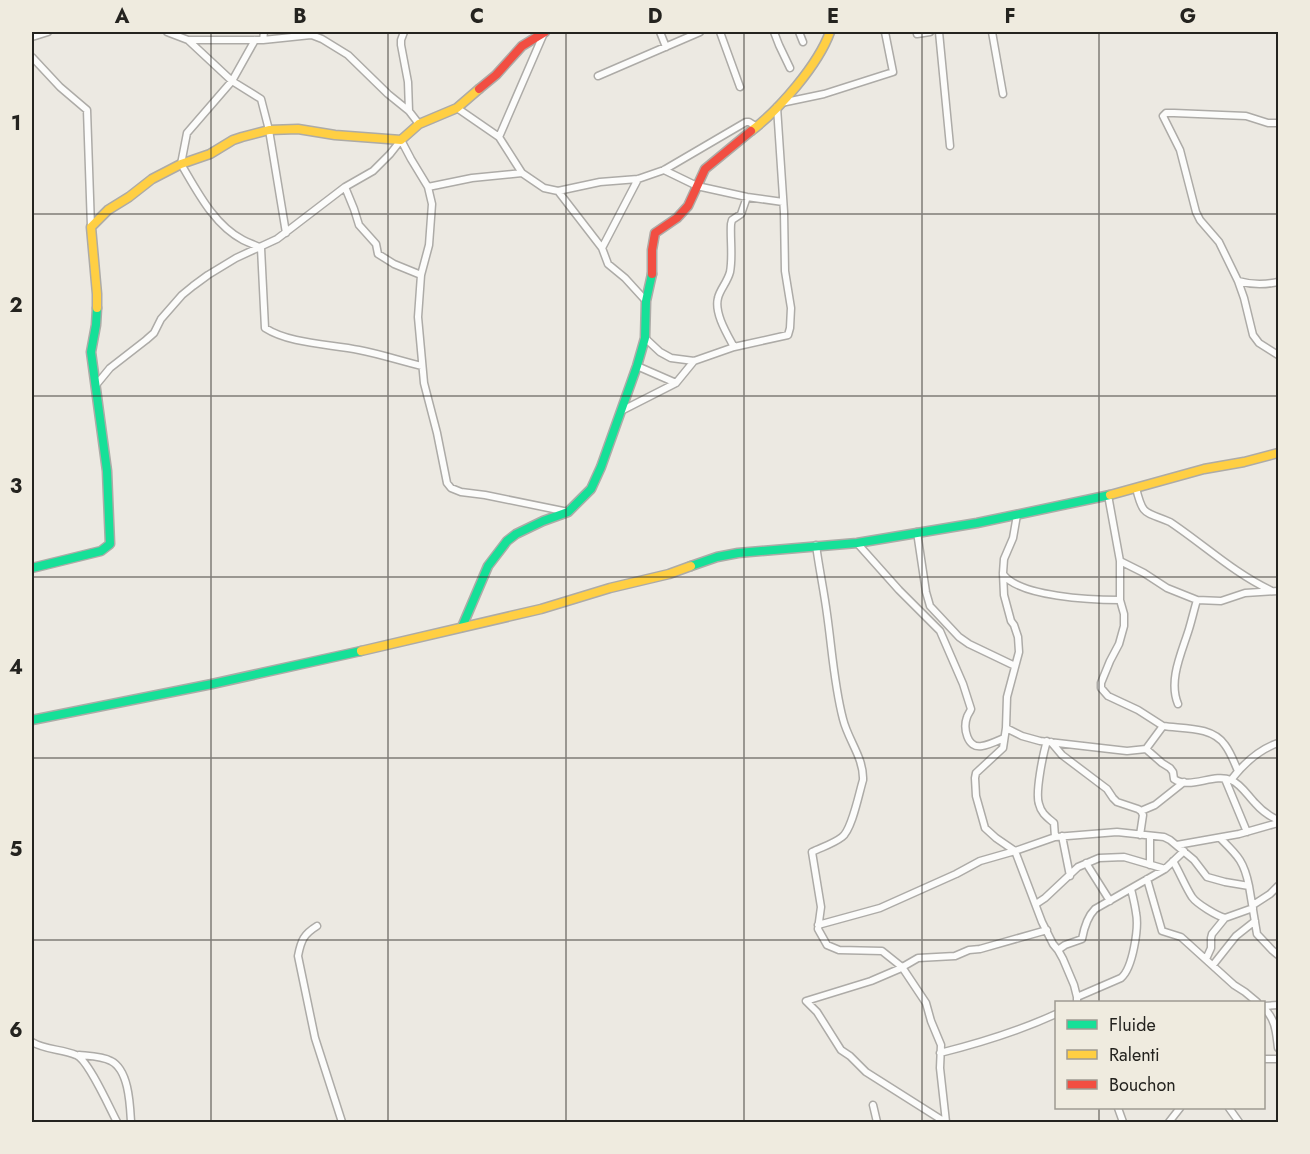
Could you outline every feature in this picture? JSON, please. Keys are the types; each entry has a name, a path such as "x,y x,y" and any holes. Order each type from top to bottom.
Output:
{"street":[{"path":"32,37 48,32"},
{"path":"167,32 188,40 263,40 311,35"},
{"path":"263,40 264,32"},
{"path":"304,32 322,39 348,55 409,111 418,124"},
{"path":"322,39 326,32"},
{"path":"404,32 400,40 408,82 409,111"},
{"path":"96,385 110,368 154,333 161,319 189,289 220,267 261,248 286,232 345,187 373,171 418,124 457,108 496,75 522,46 544,32"},
{"path":"499,137 544,32"},
{"path":"660,32 666,47"},
{"path":"598,76 695,32"},
{"path":"720,32 740,87"},
{"path":"774,32 790,68"},
{"path":"799,32 803,42"},
{"path":"462,627 488,566 507,541 543,521 568,512 591,489 601,467 645,338 645,301 652,275 651,250 657,231 677,218 688,206 705,169 757,127 779,105 811,67 830,32"},
{"path":"779,105 824,94 892,72 885,32"},
{"path":"917,34 930,32"},
{"path":"939,32 950,146"},
{"path":"992,32 1003,94"},
{"path":"188,40 232,81 261,99 269,130 286,232"},
{"path":"255,40 232,81 187,133 181,164 199,195 219,220 242,240 261,248"},
{"path":"32,57 60,87 87,110 91,227 97,294 96,325 91,352 107,471 110,544 101,550 32,568"},
{"path":"645,338 660,352 671,358 694,361 734,347 788,335 790,298 785,271 779,105"},
{"path":"457,108 499,137 522,172 544,188 558,191 600,182 638,179 664,170 746,122 757,127"},
{"path":"1278,123 1269,123 1246,116 1174,113 1166,113 1163,116 1180,150 1196,212 1219,242 1238,281 1252,335 1259,343 1278,355"},
{"path":"91,227 108,210 152,179 181,164 210,154 233,140 269,130 298,129 335,135 401,140"},
{"path":"401,140 428,187 432,204 431,232 422,275 418,317 424,383 447,483 461,492 568,512"},
{"path":"664,170 697,186 783,202"},
{"path":"428,187 472,178 522,172"},
{"path":"603,248 638,179"},
{"path":"345,187 359,225 376,244 378,254 394,264 422,275"},
{"path":"558,191 603,248 608,264 625,278 645,301"},
{"path":"734,347 722,323 717,300 730,272 732,220 741,214 747,197"},
{"path":"261,248 264,325 267,330 315,344 359,350 422,366"},
{"path":"1238,281 1250,285 1278,282"},
{"path":"621,411 676,382 694,361"},
{"path":"637,366 676,382"},
{"path":"32,720 212,684 541,609 610,588 669,574 717,557 816,545 857,543 977,523 1108,495 1204,469 1278,453"},
{"path":"1136,488 1140,507 1170,522 1241,574 1271,591"},
{"path":"1108,495 1120,561 1120,600 1124,614 1124,626 1101,688 1108,696 1138,710 1163,726 1190,728 1216,736 1225,743 1238,771"},
{"path":"1017,515 1013,538 1004,559 1003,573 1004,595 1014,625 1019,652 1007,697 1003,748 976,772 976,796 985,828 1015,851 1042,922 1074,985 1077,1000 1125,974 1137,925 1137,913 1131,889"},
{"path":"916,532 930,606 959,637 1015,666"},
{"path":"857,543 940,631 963,684 970,709 966,724 968,740 971,744 983,746 1004,738"},
{"path":"816,545 827,612 835,684 843,721 863,774 850,825 844,836 812,852 821,907 818,930 831,948 882,951 902,967 926,1003 941,1045 940,1068 946,1122"},
{"path":"1120,561 1167,588 1197,600 1221,601 1245,593 1278,592"},
{"path":"1003,573 1014,584 1042,592 1076,598 1120,600"},
{"path":"1178,705 1175,683 1178,663 1197,600"},
{"path":"1006,728 1022,736 1049,742 1127,751 1146,748 1163,726"},
{"path":"1049,742 1062,755 1107,789 1117,802 1141,811 1143,815 1140,835"},
{"path":"1049,742 1043,753 1037,800 1042,812 1054,823 1070,876"},
{"path":"1228,779 1250,759 1278,742"},
{"path":"1146,748 1162,764 1170,768 1174,779 1178,782 1228,779 1238,784 1256,805 1278,822"},
{"path":"1228,779 1247,832"},
{"path":"1141,811 1155,805 1184,782"},
{"path":"1177,845 1221,838 1278,822"},
{"path":"818,925 880,908 980,861 1058,837 1117,832 1164,837 1194,860 1207,877 1249,886"},
{"path":"1150,836 1150,865"},
{"path":"1221,838 1240,857 1243,864 1257,934 1278,955"},
{"path":"1058,950 1082,939 1091,913 1095,909 1165,869 1184,851"},
{"path":"1036,904 1078,867 1099,858 1124,857 1165,869"},
{"path":"1173,861 1193,899 1216,915 1225,918"},
{"path":"1086,863 1110,901"},
{"path":"1147,879 1162,932 1181,937 1256,1001"},
{"path":"1206,958 1211,948 1212,933 1225,918 1253,906 1278,886"},
{"path":"1213,965 1236,936 1255,921"},
{"path":"317,926 306,933 298,956 315,1038 342,1122"},
{"path":"946,1122 866,1072 841,1050 806,1001 871,981 922,957 954,956 1047,930"},
{"path":"1265,1009 1272,1017 1278,1048"},
{"path":"940,1053 1000,1036 1055,1014"},
{"path":"32,1042 41,1047 113,1062 128,1085 130,1122"},
{"path":"79,1055 117,1122"},
{"path":"873,1105 877,1122"},
{"path":"1169,1122 1179,1109"},
{"path":"1230,1109 1239,1122"}],"traffic: fast":[{"path":"462,627 488,566 507,541 543,521 568,512 591,489 601,467 645,338 646,301 652,274"},
{"path":"32,568 101,551 110,544 107,471 91,352 97,308"},
{"path":"691,566 738,553 857,543 977,523 1110,495"},
{"path":"32,720 361,651"}],"traffic: slow":[{"path":"751,131 796,86 817,58 830,32"},
{"path":"97,308 91,227 108,210 152,179 181,164 210,154 233,140 269,130 298,129 335,135 401,140 419,124 457,108 479,89"},
{"path":"1110,495 1204,469 1278,453"},
{"path":"361,651 541,609 691,566"}],"traffic: jam":[{"path":"479,89 496,75 522,46 545,32"},
{"path":"652,274 655,233 677,218 688,206 705,169 751,131"}]}
